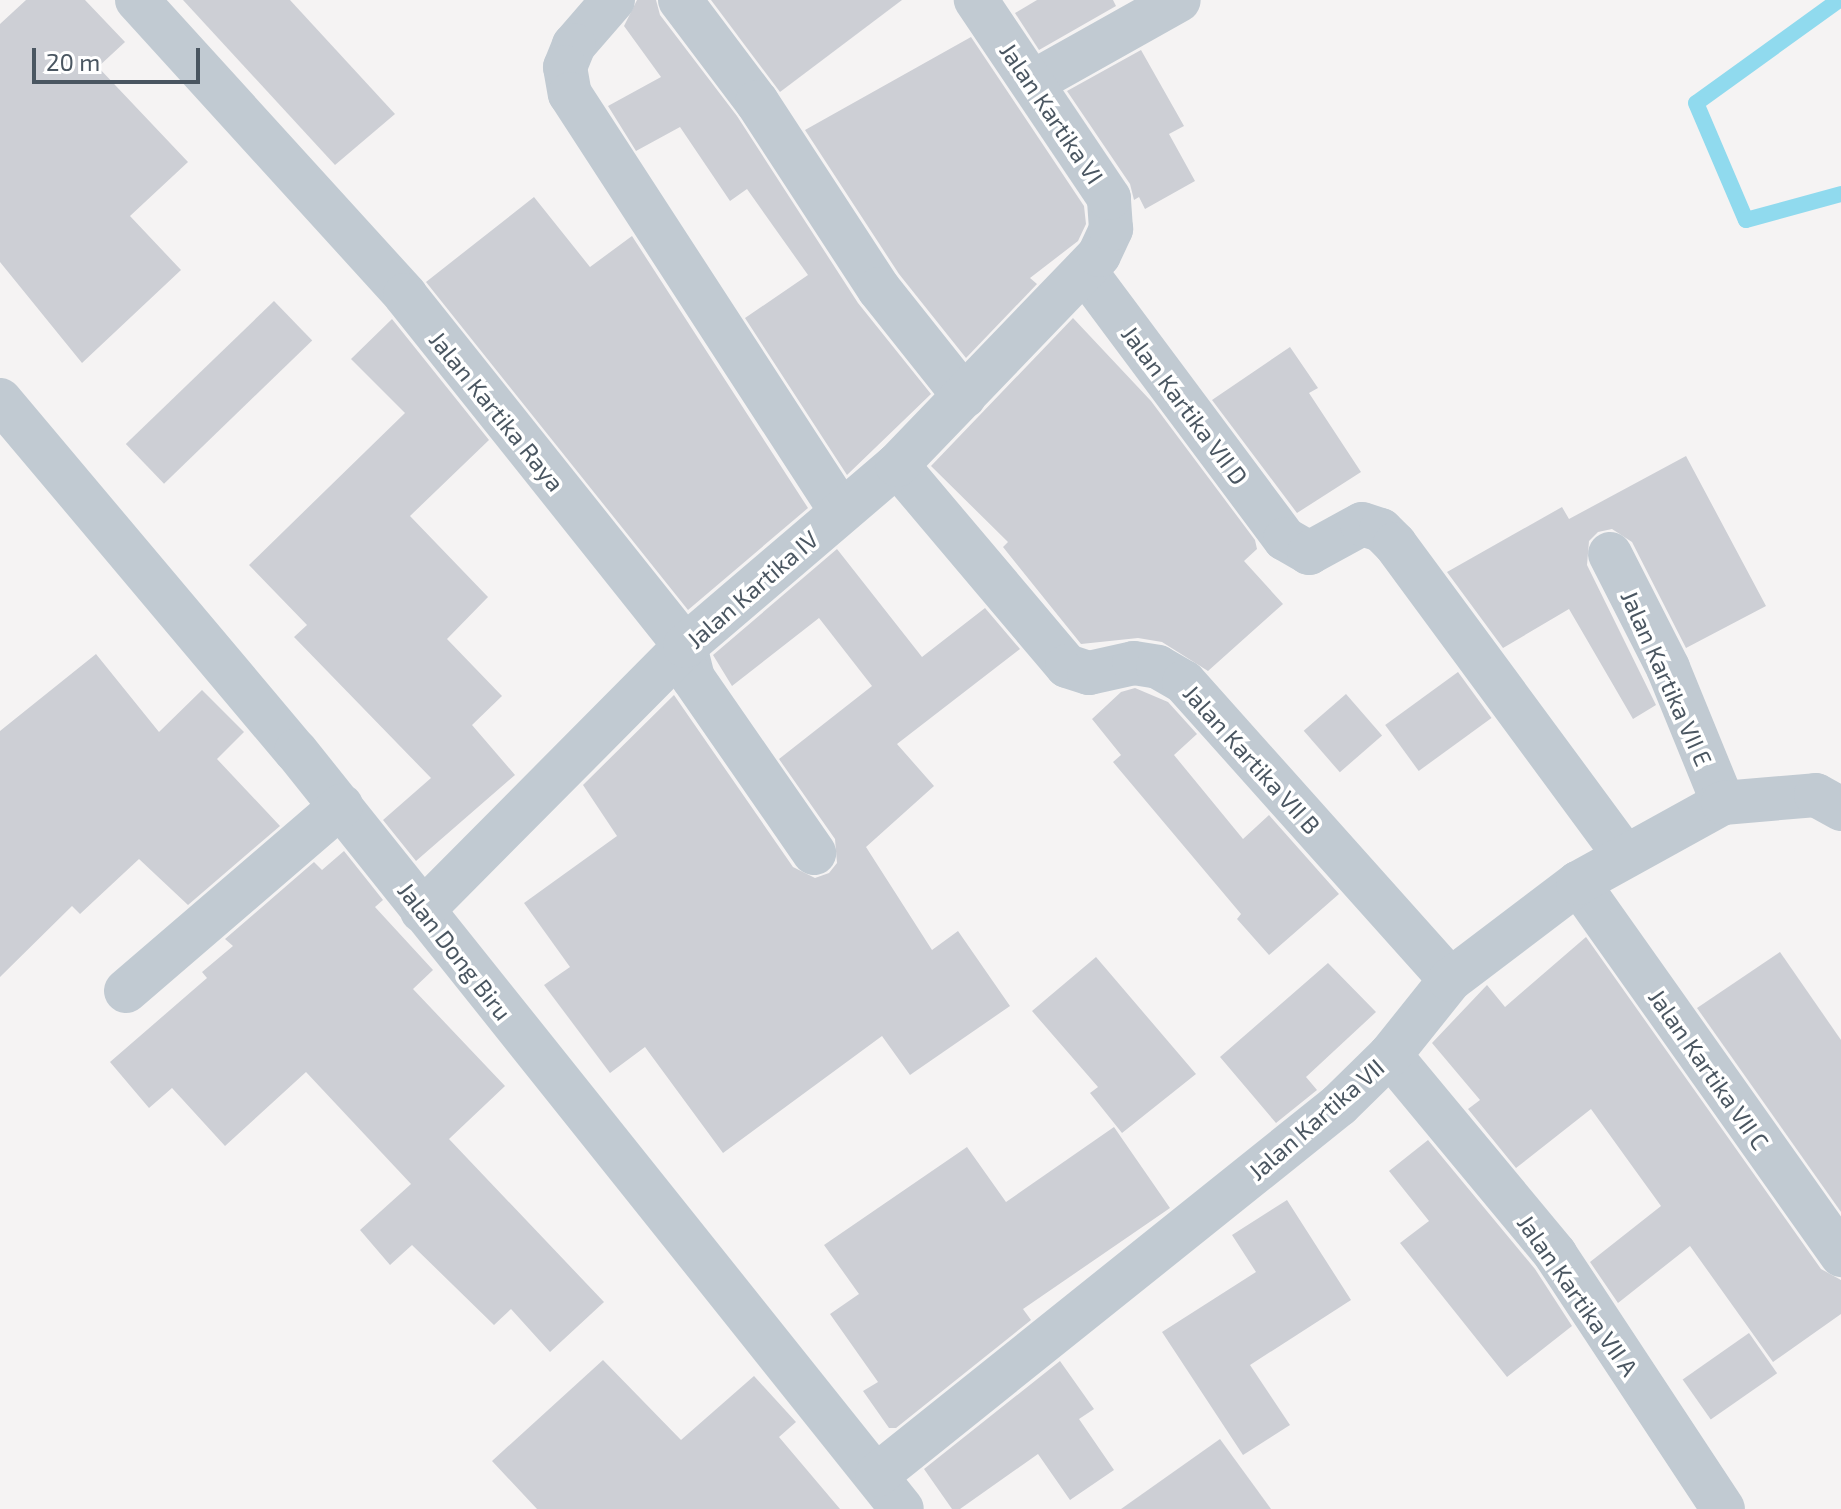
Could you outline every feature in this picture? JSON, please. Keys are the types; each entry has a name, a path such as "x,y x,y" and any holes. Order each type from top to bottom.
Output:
{"street":[{"name":"Jalan Kartika Raya","path":"137,0 405,295 685,646 693,678 814,853"},
{"path":"613,0 574,45 565,67 570,94 841,512"},
{"path":"680,0 757,102 879,289 964,396"},
{"name":"Jalan Kartika VI","path":"976,0 1109,198 1111,229 1085,271"},
{"path":"1033,82 1179,0"},
{"name":"Jalan Kartika IV","path":"422,911 685,646 897,465 1085,271"},
{"name":"Jalan Kartika VII D","path":"1085,271 1285,539 1309,553 1362,524 1381,530 1493,670 1624,855"},
{"name":"Jalan Dong Biru","path":"0,400 341,806 890,1492"},
{"name":"Jalan Kartika VII B","path":"897,465 1067,666 1089,673 1134,663 1158,667 1184,682 1450,980"},
{"name":"Jalan Kartika VII E","path":"1610,554 1668,668 1723,803"},
{"name":"Jalan Kartika VII","path":"890,1492 1339,1105 1390,1055 1450,980 1578,883 1723,803 1828,802"},
{"path":"126,991 341,806"},
{"name":"Jalan Kartika VII C","path":"1578,883 1841,1255"},
{"name":"Jalan Kartika VII A","path":"1390,1055 1555,1254 1723,1509"}],"building":[{"path":"26,0 85,0 125,42 98,67 188,162 130,216 181,270 82,363 0,262 0,24"},
{"path":"183,0 290,0 395,114 335,165"},
{"path":"637,0 656,0 660,15 737,116 858,303 931,394 847,475 745,318 808,275 747,189 730,201 680,127 636,151 608,106 661,77 624,26"},
{"path":"711,0 902,0 780,92"},
{"path":"1037,0 1113,0 1116,6 1039,50 1015,13"},
{"path":"971,37 1084,206 1086,224 1078,241 1030,278 1037,284 966,358 899,274 805,130"},
{"path":"1141,50 1184,126 1169,134 1195,181 1145,209 1139,197 1134,200 1130,184 1067,91"},
{"path":"534,197 590,267 632,236 808,508 688,610 426,282"},
{"path":"274,301 312,341 164,484 126,444"},
{"path":"1073,318 1151,401 1255,540 1257,549 1244,561 1283,604 1208,671 1162,642 1138,638 1081,644 1003,547 1008,542 931,466"},
{"path":"392,319 489,440 410,516 488,597 447,639 502,696 472,725 515,775 416,861 383,820 431,778 294,637 307,625 249,565 405,413 351,359"},
{"path":"1290,347 1318,388 1309,393 1361,472 1297,513 1212,400"},
{"path":"1686,456 1766,606 1686,648 1632,542 1612,529 1598,532 1589,541 1587,565 1656,705 1633,719 1569,609 1503,648 1447,572 1562,507 1569,519"},
{"path":"837,549 922,657 985,608 1020,649 897,744 934,786 866,847 932,950 958,931 1010,1006 910,1075 882,1036 723,1153 645,1047 610,1073 544,985 570,967 524,903 617,836 583,785 674,695 793,867 815,878 829,873 837,863 835,839 779,759 872,686 819,618 732,686 713,655"},
{"path":"96,654 159,732 202,690 244,732 217,759 280,826 188,905 139,859 80,914 72,906 0,977 0,731"},
{"path":"1458,672 1492,718 1419,771 1385,725"},
{"path":"1135,688 1168,702 1197,734 1174,755 1243,839 1269,815 1339,894 1269,955 1237,919 1241,914 1113,762 1121,755 1092,719 1121,692"},
{"path":"1346,694 1382,736 1340,772 1304,731"},
{"path":"344,851 383,900 375,907 433,970 413,989 505,1086 449,1139 604,1302 550,1352 511,1309 494,1325 412,1245 390,1265 360,1230 411,1184 306,1072 225,1146 172,1088 149,1108 110,1062 207,978 202,972 233,946 225,939 314,862 322,870"},
{"path":"1586,937 1821,1269 1841,1280 1841,1314 1773,1362 1690,1246 1618,1303 1590,1262 1661,1206 1591,1109 1516,1168 1468,1109 1480,1100 1432,1043 1487,985 1505,1007"},
{"path":"1780,952 1841,1040 1841,1212 1697,1008"},
{"path":"1096,957 1196,1074 1122,1133 1090,1093 1098,1087 1032,1011"},
{"path":"1328,963 1376,1012 1306,1077 1317,1090 1276,1123 1220,1057"},
{"path":"1114,1127 1170,1208 1023,1309 1031,1320 896,1428 889,1428 863,1391 878,1382 830,1314 859,1294 824,1245 967,1147 1006,1202"},
{"path":"1428,1140 1535,1269 1572,1326 1507,1377 1400,1243 1429,1221 1389,1171"},
{"path":"1287,1200 1351,1300 1250,1365 1290,1425 1243,1455 1162,1332 1256,1272 1232,1235"},
{"path":"1749,1333 1777,1373 1711,1420 1683,1379"},
{"path":"603,1360 681,1440 754,1376 796,1422 779,1437 840,1509 537,1509 492,1461"},
{"path":"1060,1361 1094,1409 1079,1419 1114,1470 1070,1500 1038,1454 960,1509 952,1509 924,1469"},
{"path":"1220,1439 1271,1509 1121,1509"}],"waterway":[{"path":"1839,0 1696,103 1746,220 1841,194"}]}
